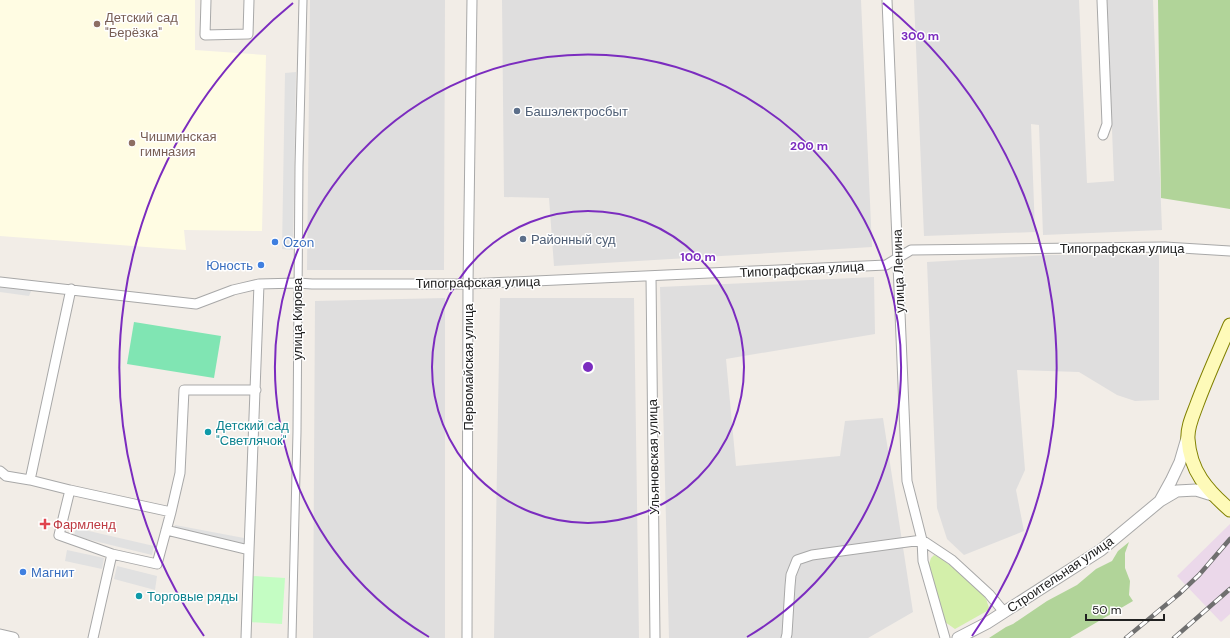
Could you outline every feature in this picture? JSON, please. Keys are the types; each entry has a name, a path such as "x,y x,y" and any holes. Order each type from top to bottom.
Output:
{"main road":[{"path":"1230,325 1201,392 1189,426 1187,438 1194,466 1199,477 1212,495 1230,510"}],"street":[{"path":"206,0 205,35 248,34 249,0"},
{"name":"улица Кирова","path":"292,638 297,432 298,166 303,0"},
{"name":"Первомайская улица","path":"467,638 468,284 472,0"},
{"name":"улица Ленина","path":"887,0 907,481 922,540 923,561 945,638"},
{"path":"1102,0 1107,124 1103,135"},
{"name":"Типографская улица","path":"0,282 196,304 233,290 259,284 468,284 886,265 911,250 1165,247 1230,251"},
{"name":"Ульяновская улица","path":"651,276 655,638"},
{"path":"246,638 259,284"},
{"path":"30,480 71,289"},
{"path":"70,490 59,535 112,554 157,564 180,473 184,390 256,390"},
{"name":"Строительная улица","path":"958,638 1004,612 1101,550 1160,501 1180,462 1187,438"},
{"path":"0,470 6,476 30,480 171,512"},
{"path":"1160,501 1177,491 1196,490 1212,495"},
{"path":"166,530 249,550"},
{"path":"786,638 791,575 797,560 812,555 922,540 952,560 989,594 1004,612"},
{"path":"93,638 112,554"},
{"path":"0,635 13,638"}],"shaded area":[{"name":"Чишминская гимназия","path":"0,0 195,0 195,50 266,55 262,231 184,230 186,250 0,236"},
{"path":"310,0 445,0 444,270 307,270"},
{"path":"502,0 861,0 872,247 554,266 549,198 504,197"},
{"path":"914,0 1079,0 1087,183 1114,181 1107,0 1153,0 1162,230 1043,235 1039,125 1031,124 1035,232 924,236"},
{"path":"296,72 293,250 282,249 285,73"},
{"path":"1049,255 1159,255 1159,400 1135,401 1117,395 1079,372 1017,370 1025,470 1016,490 1024,531 964,555 947,539 937,508 927,262"},
{"path":"874,277 875,334 726,359 736,466 840,456 845,421 883,418 913,612 868,638 669,638 660,287"},
{"path":"0,284 33,287 29,296 0,292"},
{"path":"445,298 445,638 313,638 315,301"},
{"path":"500,298 634,298 639,638 494,638"},
{"path":"1230,524 1230,614 1221,622 1177,576"},
{"path":"175,525 244,538 244,545 174,529"},
{"path":"76,528 154,546 152,555 74,536"},
{"path":"67,550 104,558 102,569 65,561"},
{"path":"117,566 157,576 155,590 114,579"}],"green space":[{"path":"1158,0 1230,0 1230,209 1161,198"},
{"path":"134,322 221,336 214,378 127,364"},
{"path":"1129,542 1125,553 1125,568 1130,581 1129,595 1133,601 1070,638 989,638 1047,601 1077,585 1096,569 1112,561 1118,551"},
{"path":"934,555 954,568 977,588 986,599 989,608 987,611 955,629 945,622 929,564"},
{"path":"252,576 285,578 282,624 249,622"}],"railway":[{"path":"1126,638 1179,594 1199,575 1230,539"},
{"path":"1174,638 1230,589"}],"place":[{"name":"Детский сад \"Берёзка\"","path":"97,24"},
{"name":"Башэлектросбыт","path":"517,111"},
{"name":"Чишминская гимназия","path":"132,143"},
{"name":"Районный суд","path":"523,239"},
{"name":"Ozon","path":"275,242"},
{"name":"Юность","path":"261,265"},
{"name":"Детский сад \"Светлячок\"","path":"208,432"},
{"name":"Фармленд","path":"45,524"},
{"name":"Магнит","path":"23,572"},
{"name":"Торговые ряды","path":"139,596"}]}
